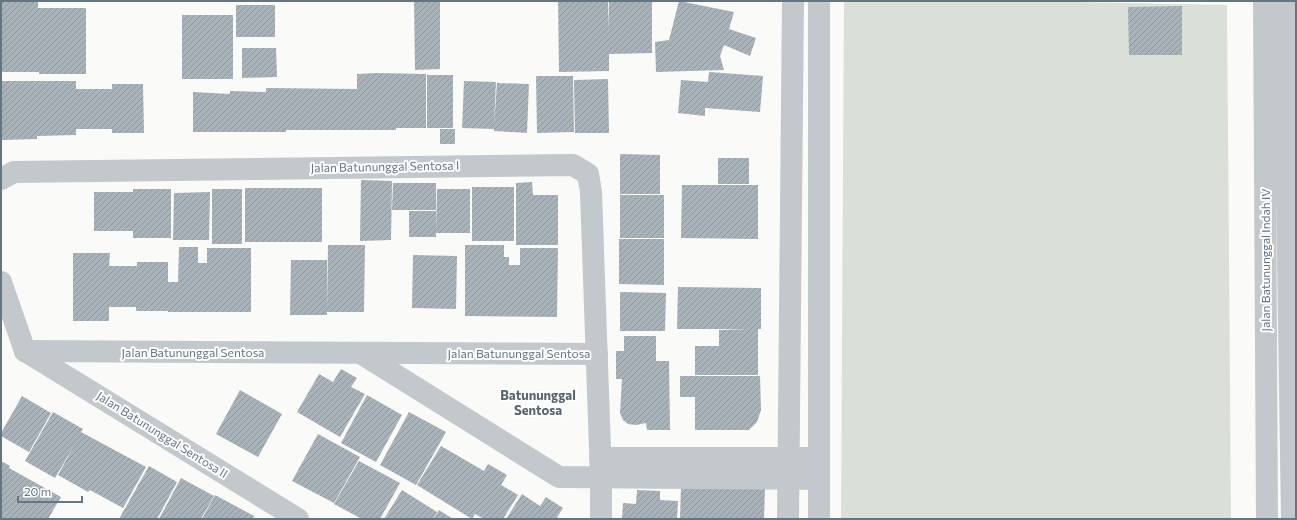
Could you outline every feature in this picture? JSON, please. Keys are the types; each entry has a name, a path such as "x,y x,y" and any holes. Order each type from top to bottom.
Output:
{"street":[{"path":"788,519 792,1"},
{"path":"819,1 819,519"},
{"name":"Jalan Batununggal Indah IV","path":"1264,1 1268,519"},
{"name":"Jalan Batununggal Indah IV","path":"1284,1 1292,519"},
{"name":"Jalan Batununggal Sentosa I","path":"1,178 14,172 573,165 588,174 591,192 597,354"},
{"path":"1,282 25,351"},
{"name":"Jalan Batununggal Sentosa","path":"25,351 362,354 597,354 600,468"},
{"name":"Jalan Batununggal Sentosa II","path":"25,351 298,519"},
{"path":"362,354 560,477 600,468 819,469"},
{"path":"600,468 601,519"}],"shaded area":[{"path":"844,1 1023,1 1227,5 1231,519 841,519"}],"building":[{"path":"1,1 38,1 38,8 86,8 86,74 1,72"},
{"path":"414,1 440,1 440,69 415,70"},
{"path":"558,1 608,1 609,31 609,1 652,1 652,53 609,54 609,71 559,72"},
{"path":"679,1 734,12 729,29 756,38 750,56 724,45 720,56 724,70 656,72 655,42 669,40"},
{"path":"236,5 275,5 275,37 236,37"},
{"path":"1182,6 1182,55 1129,55 1128,7"},
{"path":"182,15 233,15 233,79 182,79"},
{"path":"242,48 276,48 277,77 242,78"},
{"path":"709,72 763,76 760,112 705,108 705,116 678,113 681,80 708,82"},
{"path":"357,74 426,74 426,128 396,128 396,130 286,130 286,132 193,132 193,92 230,94 230,91 266,92 266,88 357,89"},
{"path":"427,75 453,75 453,128 427,128"},
{"path":"536,76 573,76 574,132 537,133"},
{"path":"608,79 609,133 575,133 574,80"},
{"path":"1,81 76,81 76,89 112,89 112,84 143,84 144,133 112,133 112,129 76,129 76,135 37,136 37,139 2,140"},
{"path":"464,81 496,82 494,126 497,83 529,84 527,133 494,131 494,129 462,128"},
{"path":"440,129 455,129 455,144 440,144"},
{"path":"620,154 660,155 660,194 620,194"},
{"path":"718,158 749,158 749,184 718,184"},
{"path":"361,180 392,181 391,240 360,241"},
{"path":"532,182 533,195 558,195 558,245 516,245 516,183"},
{"path":"393,183 436,183 436,210 392,210"},
{"path":"682,185 758,185 758,239 681,238"},
{"path":"472,187 514,187 514,241 472,241"},
{"path":"245,188 322,188 322,242 245,242"},
{"path":"133,189 171,189 171,238 133,238 133,231 94,231 94,192 133,192"},
{"path":"212,189 242,189 242,244 212,244"},
{"path":"437,189 470,189 470,233 436,233"},
{"path":"210,192 209,240 173,240 174,193"},
{"path":"620,195 664,195 664,238 620,238"},
{"path":"409,211 436,211 436,237 409,237"},
{"path":"619,239 664,239 664,285 619,284"},
{"path":"328,245 365,245 364,312 327,312"},
{"path":"465,245 504,245 504,257 509,257 509,265 520,265 520,248 558,248 557,317 465,316"},
{"path":"179,247 198,247 198,263 207,263 207,248 251,248 251,312 136,311 136,307 109,307 109,321 73,321 73,253 110,253 109,266 137,266 137,262 168,262 168,282 178,282"},
{"path":"413,255 457,256 456,309 412,308"},
{"path":"291,260 327,260 327,315 290,315"},
{"path":"678,287 761,288 761,329 758,329 758,375 695,375 695,346 719,346 719,330 749,329 677,329"},
{"path":"620,292 666,293 665,331 620,331"},
{"path":"624,336 656,336 656,361 669,361 670,430 647,430 646,423 636,425 628,424 623,420 620,413 622,379 616,379 616,351 624,351"},
{"path":"341,369 357,378 351,387 365,394 340,437 297,412 319,374 333,382"},
{"path":"680,376 760,376 761,410 757,422 749,430 695,430 695,397 680,397"},
{"path":"240,390 282,414 258,457 216,434"},
{"path":"367,395 402,415 376,462 341,443"},
{"path":"22,396 51,413 29,452 1,436 1,433"},
{"path":"53,412 83,429 81,432 146,467 123,508 90,490 88,492 58,475 75,444 55,478 25,461"},
{"path":"409,412 446,432 416,485 380,465"},
{"path":"318,434 360,457 334,503 292,481"},
{"path":"441,446 484,471 488,464 507,475 501,485 518,495 503,519 484,519 475,514 472,519 417,485"},
{"path":"1,461 10,466 9,468 61,497 48,519 1,519"},
{"path":"359,461 400,483 380,519 362,519 334,504"},
{"path":"149,466 177,482 157,519 119,519"},
{"path":"181,478 214,496 201,519 159,519"},
{"path":"681,486 765,488 764,519 680,519"},
{"path":"402,490 437,512 433,519 384,519"},
{"path":"637,490 660,491 660,500 678,501 677,519 622,519 623,503 636,504"},
{"path":"522,494 540,506 546,497 563,508 556,519 506,519"},
{"path":"215,495 254,516 253,519 202,519"},
{"path":"439,510 453,519 433,519"}],"district":[{"name":"Batununggal Sentosa","path":"538,402"}]}
